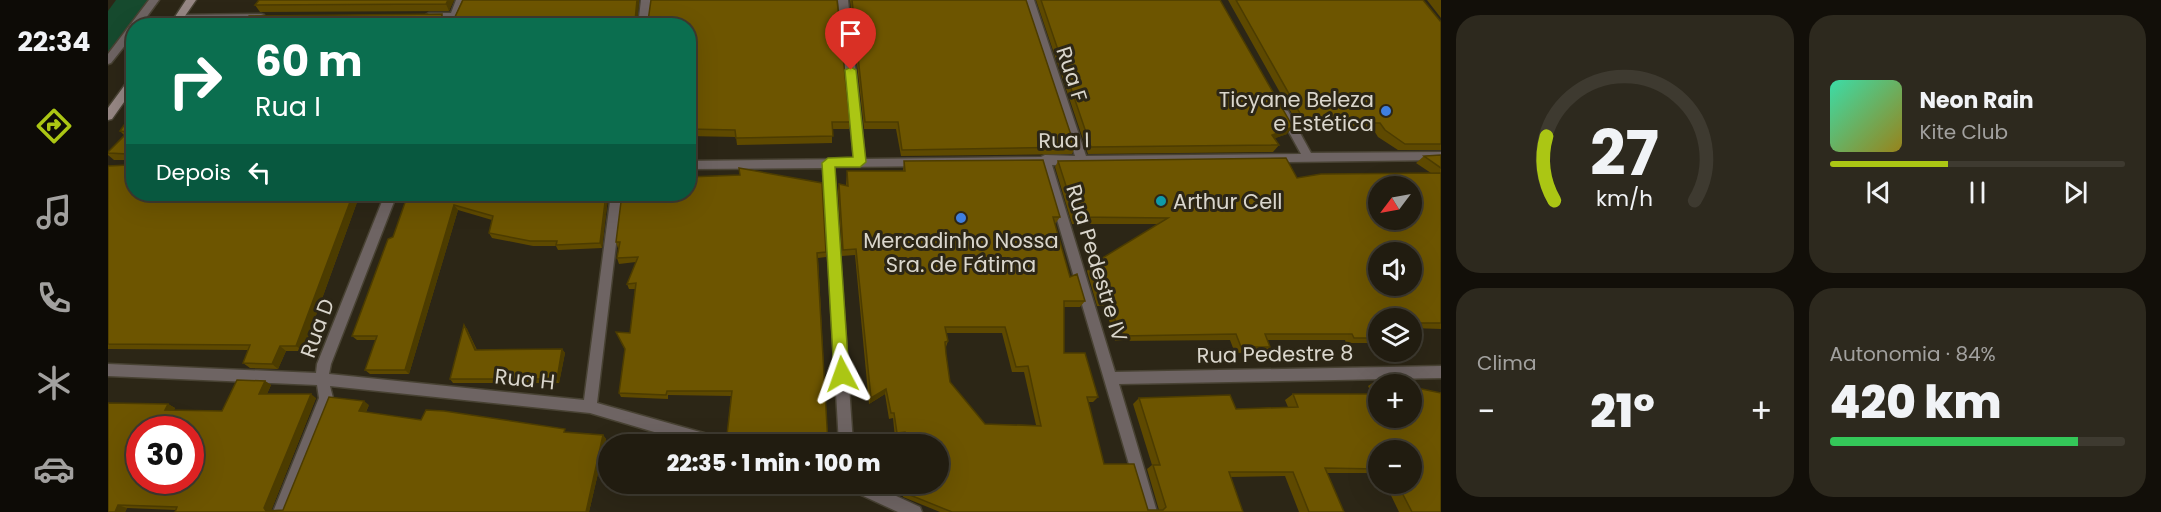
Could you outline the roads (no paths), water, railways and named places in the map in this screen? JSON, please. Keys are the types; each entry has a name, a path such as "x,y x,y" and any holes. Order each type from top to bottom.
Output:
{"main road":[{"path":"179,18 191,0"},
{"path":"108,116 126,91"}],"street":[{"path":"140,18 154,0"},
{"path":"454,18 461,0"},
{"path":"644,18 646,0"},
{"path":"843,0 860,162"},
{"name":"Rua F","path":"1029,0 1081,159"},
{"path":"416,16 431,18"},
{"path":"254,18 273,17"},
{"path":"108,61 126,37"},
{"path":"1276,99 1308,157"},
{"name":"Rua I","path":"696,165 1441,156"},
{"name":"Rua Pedestre IV","path":"1045,159 1150,512"},
{"path":"828,163 845,434"},
{"name":"Rua D","path":"280,512 326,398 322,379 324,364 388,201"},
{"path":"591,407 616,201"},
{"name":"Rua H","path":"108,370 322,379 591,407 684,434"},
{"name":"Rua Pedestre 8","path":"1111,378 1441,372"},
{"path":"875,494 915,512"}],"place":[{"name":"Ticyane Beleza e Estética","path":"1386,111"},
{"name":"Arthur Cell","path":"1161,201"},
{"name":"Mercadinho Nossa Sra. de Fátima","path":"961,218"}]}
